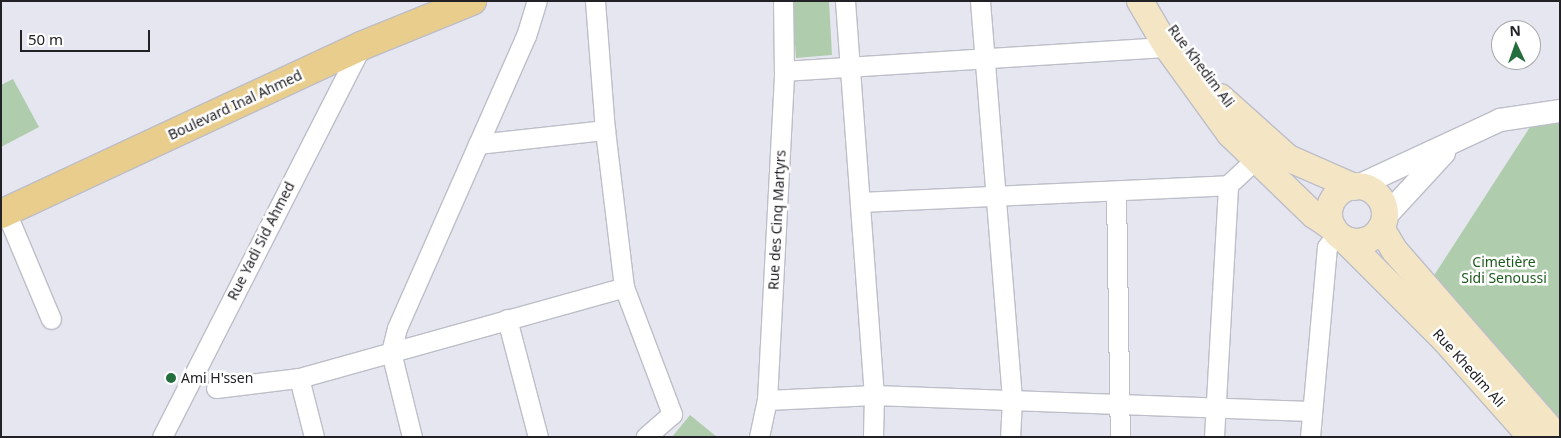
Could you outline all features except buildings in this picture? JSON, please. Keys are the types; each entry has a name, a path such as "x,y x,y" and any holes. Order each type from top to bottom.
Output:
{"main road":[{"name":"Boulevard Inal Ahmed","path":"4,213 361,46 424,10 472,1"},
{"name":"Rue Khedim Ali","path":"1140,1 1167,47 1254,161 1332,228 1445,340 1531,437"},
{"name":"Rue Khedim Ali","path":"1155,1 1219,95 1248,126 1288,158 1356,186"},
{"path":"1356,186 1376,193 1385,208 1383,223 1365,241 1332,228 1330,215 1332,202 1341,191 1356,186"},
{"name":"Rue Khedim Ali","path":"1383,223 1395,251 1557,437"}],"street":[{"path":"412,437 391,352 397,328 478,144 537,1"},
{"path":"595,1 605,130 624,287 672,414 646,437"},
{"path":"845,1 848,67 874,395 873,437"},
{"path":"980,1 1012,400 1010,437"},
{"name":"Rue des Cinq Martyrs","path":"758,437 767,400 784,70 783,2"},
{"name":"Rue Yadi Sid Ahmed","path":"162,437 361,46"},
{"path":"784,70 984,56 1167,47"},
{"path":"1356,186 1465,134 1500,120 1560,111"},
{"path":"478,144 605,130"},
{"path":"1383,223 1422,173 1465,134"},
{"path":"860,202 997,198 1228,185 1254,161"},
{"path":"1214,437 1228,185"},
{"path":"1116,191 1122,404 1120,437"},
{"path":"4,213 51,320"},
{"path":"1310,437 1327,247 1332,228"},
{"path":"216,388 299,378 624,287"},
{"path":"507,319 538,437"},
{"path":"299,378 314,437"},
{"path":"767,400 874,395 1312,411"}],"green space":[{"path":"792,1 829,1 832,55 796,58"},
{"path":"13,79 39,127 1,147 1,85"},
{"name":"Cimetière Sidi Senoussi","path":"1560,123 1560,419 1433,277 1530,127"},
{"path":"690,415 717,437 672,437"}],"place":[{"name":"Ami H'ssen","path":"171,378"}]}
